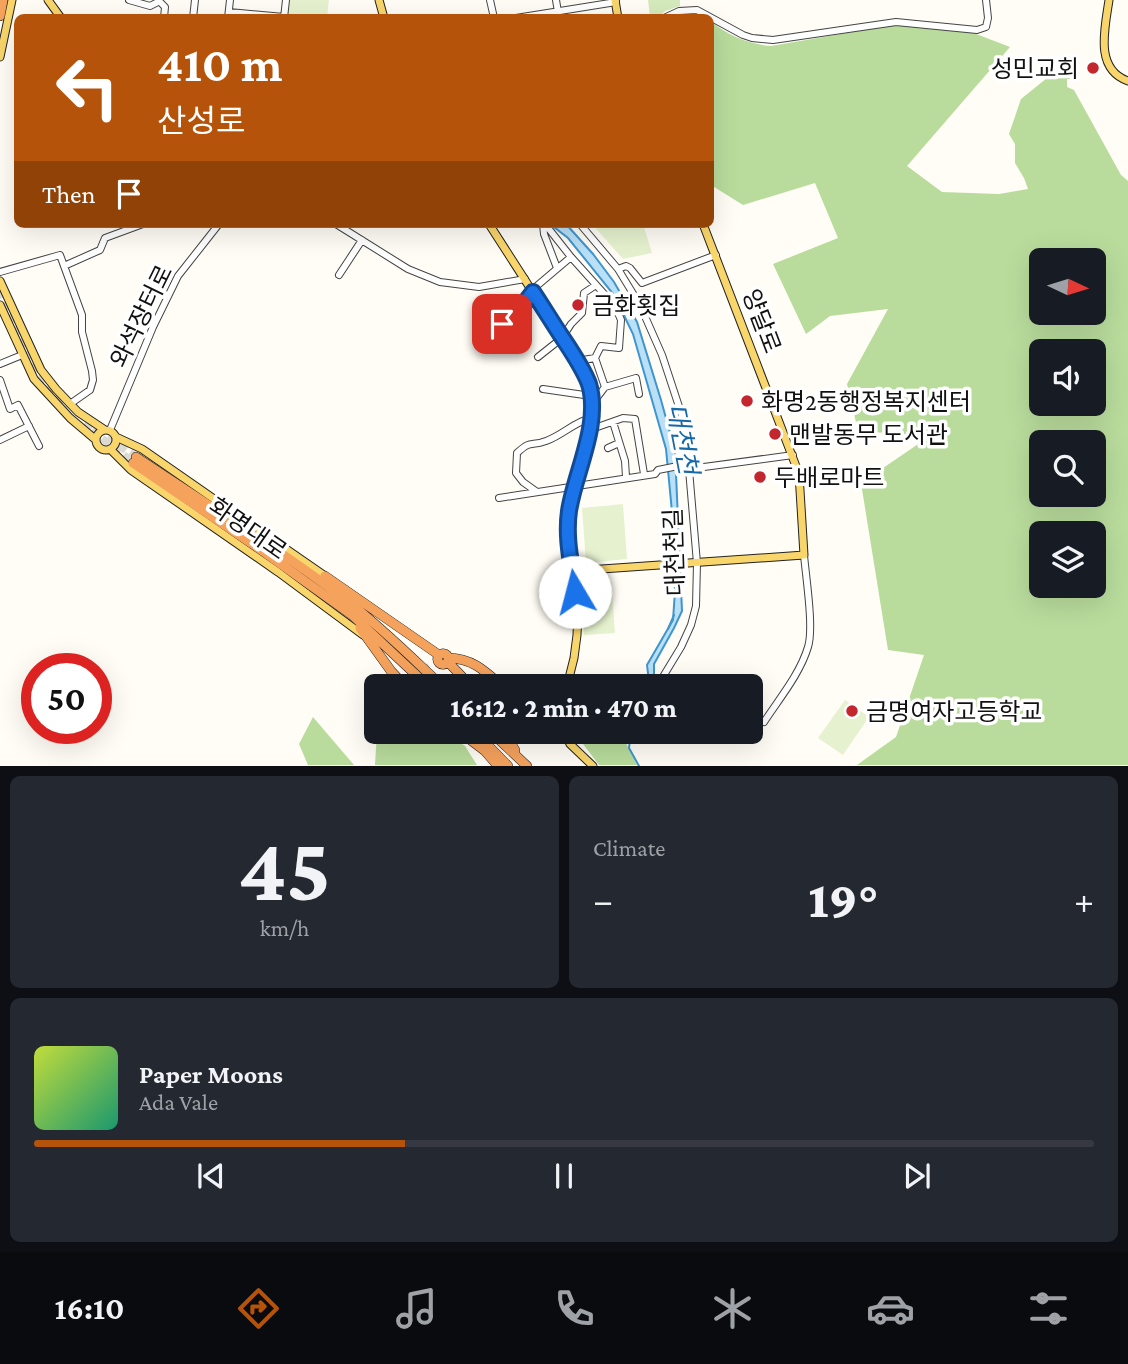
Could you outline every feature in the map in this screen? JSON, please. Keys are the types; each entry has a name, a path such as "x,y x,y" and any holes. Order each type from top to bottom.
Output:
{"highway":[{"path":"0,16 4,0"},
{"name":"화명대로","path":"346,600 273,549 135,460 352,615 415,674"},
{"path":"325,576 346,600 429,674"},
{"path":"325,576 460,674"},
{"path":"352,615 395,674"},
{"path":"441,661 462,659 490,674"},
{"path":"460,674 457,667 462,659"},
{"path":"476,744 498,765"},
{"path":"487,744 508,765"},
{"path":"504,744 527,765"},
{"path":"511,744 519,758"}],"main road":[{"path":"0,57 12,0"},
{"path":"1110,0 1103,43 1109,66 1116,75 1128,81"},
{"path":"491,228 577,361 592,400 589,430 569,512 568,542 578,612 570,674"},
{"name":"양달로","path":"705,228 799,474 804,555"},
{"path":"0,281 41,370 78,412 116,438 114,446 105,450 101,448 34,379 0,305"},
{"path":"96,440 101,432 108,430"},
{"name":"화명대로","path":"116,438 142,449 325,576"},
{"name":"화명대로","path":"110,449 131,470 366,636"},
{"path":"573,571 804,555"},
{"path":"570,744 593,765"}],"street":[{"path":"130,0 150,6 158,1"},
{"path":"556,0 559,14 615,1"},
{"path":"714,19 743,35 773,40 896,22 977,30 986,27 986,0"},
{"path":"673,14 697,10 704,14"},
{"path":"64,266 100,250 105,238 132,228"},
{"name":"와석장터로","path":"108,430 178,276 216,228"},
{"path":"342,228 408,269 440,282 480,287 525,279"},
{"path":"544,228 558,268"},
{"path":"547,228 615,306 621,320 619,348 601,346 595,358 605,387"},
{"name":"대천천길","path":"583,228 618,269 640,305 662,355 691,440 687,466 696,606 691,625 665,674"},
{"path":"339,275 362,240"},
{"path":"0,272 60,255 82,315 82,332 93,380 90,390 70,404"},
{"path":"631,288 716,255"},
{"path":"484,334 520,309 532,291 571,257"},
{"name":"대천천길","path":"618,269 626,266 630,268 642,283"},
{"path":"538,357 562,338 582,313 584,293 596,285"},
{"path":"0,364 22,355"},
{"path":"577,361 595,358"},
{"path":"543,389 592,400 605,387 635,378 639,394"},
{"path":"0,380 10,409 18,405 39,446"},
{"path":"537,492 516,473 517,453 527,443 545,442 580,421 591,418"},
{"path":"589,430 622,418 635,419 644,474"},
{"path":"613,422 625,461 626,477"},
{"path":"0,440 29,426"},
{"path":"607,448 620,443"},
{"path":"499,498 654,474 662,469 793,455"},
{"name":"양달로","path":"764,722 798,669 809,644 804,555"}],"green space":[{"path":"289,0 329,0 327,14 287,14"},
{"path":"648,0 680,0 680,6 662,14 650,14"},
{"path":"714,24 739,38 771,46 899,24 971,32 1010,47 907,166 942,192 999,194 1028,189 1015,163 1015,144 1009,134 1021,99 1070,61 1079,77 1067,79 1067,87 1074,90 1121,175 1128,181 1128,765 857,765 896,737 924,655 888,650 861,483 930,436 858,431 847,384 888,309 830,316 806,334 773,264 838,238 815,183 743,205 714,187"},
{"path":"596,228 644,228 652,253 623,259"},
{"path":"623,504 627,559 586,563 582,508"},
{"path":"611,581 615,633 584,635 581,584"},
{"path":"845,700 869,717 843,755 818,738"},
{"path":"313,717 354,765 308,765 299,744"},
{"path":"376,744 462,744 477,765 375,765"},
{"path":"583,744 626,744 637,765 599,765"}],"water":[{"name":"대천천","path":"555,228 570,228 593,254 614,282 637,322 675,451 682,611 654,664 654,674 648,674 647,665 673,620 675,591 666,449 633,334 614,295 568,238"}],"waterway":[{"name":"대천천","path":"668,629 674,615"},
{"name":"대천천","path":"630,744 639,766"}],"tunnel":[{"path":"0,289 36,365 68,406"},
{"path":"86,421 136,457"},
{"path":"91,431 133,463"},
{"path":"417,674 432,666"}],"place":[{"name":"성민교회","path":"1093,68"},
{"name":"금화횟집","path":"578,305"},
{"name":"화명2동행정복지센터","path":"747,401"},
{"name":"맨발동무 도서관","path":"775,434"},
{"name":"두배로마트","path":"760,477"},
{"name":"금명여자고등학교","path":"852,711"}],"route":[{"path":"502,324 520,309 533,292 569,347 589,386 591,418 569,512 568,542 575,592"}]}
